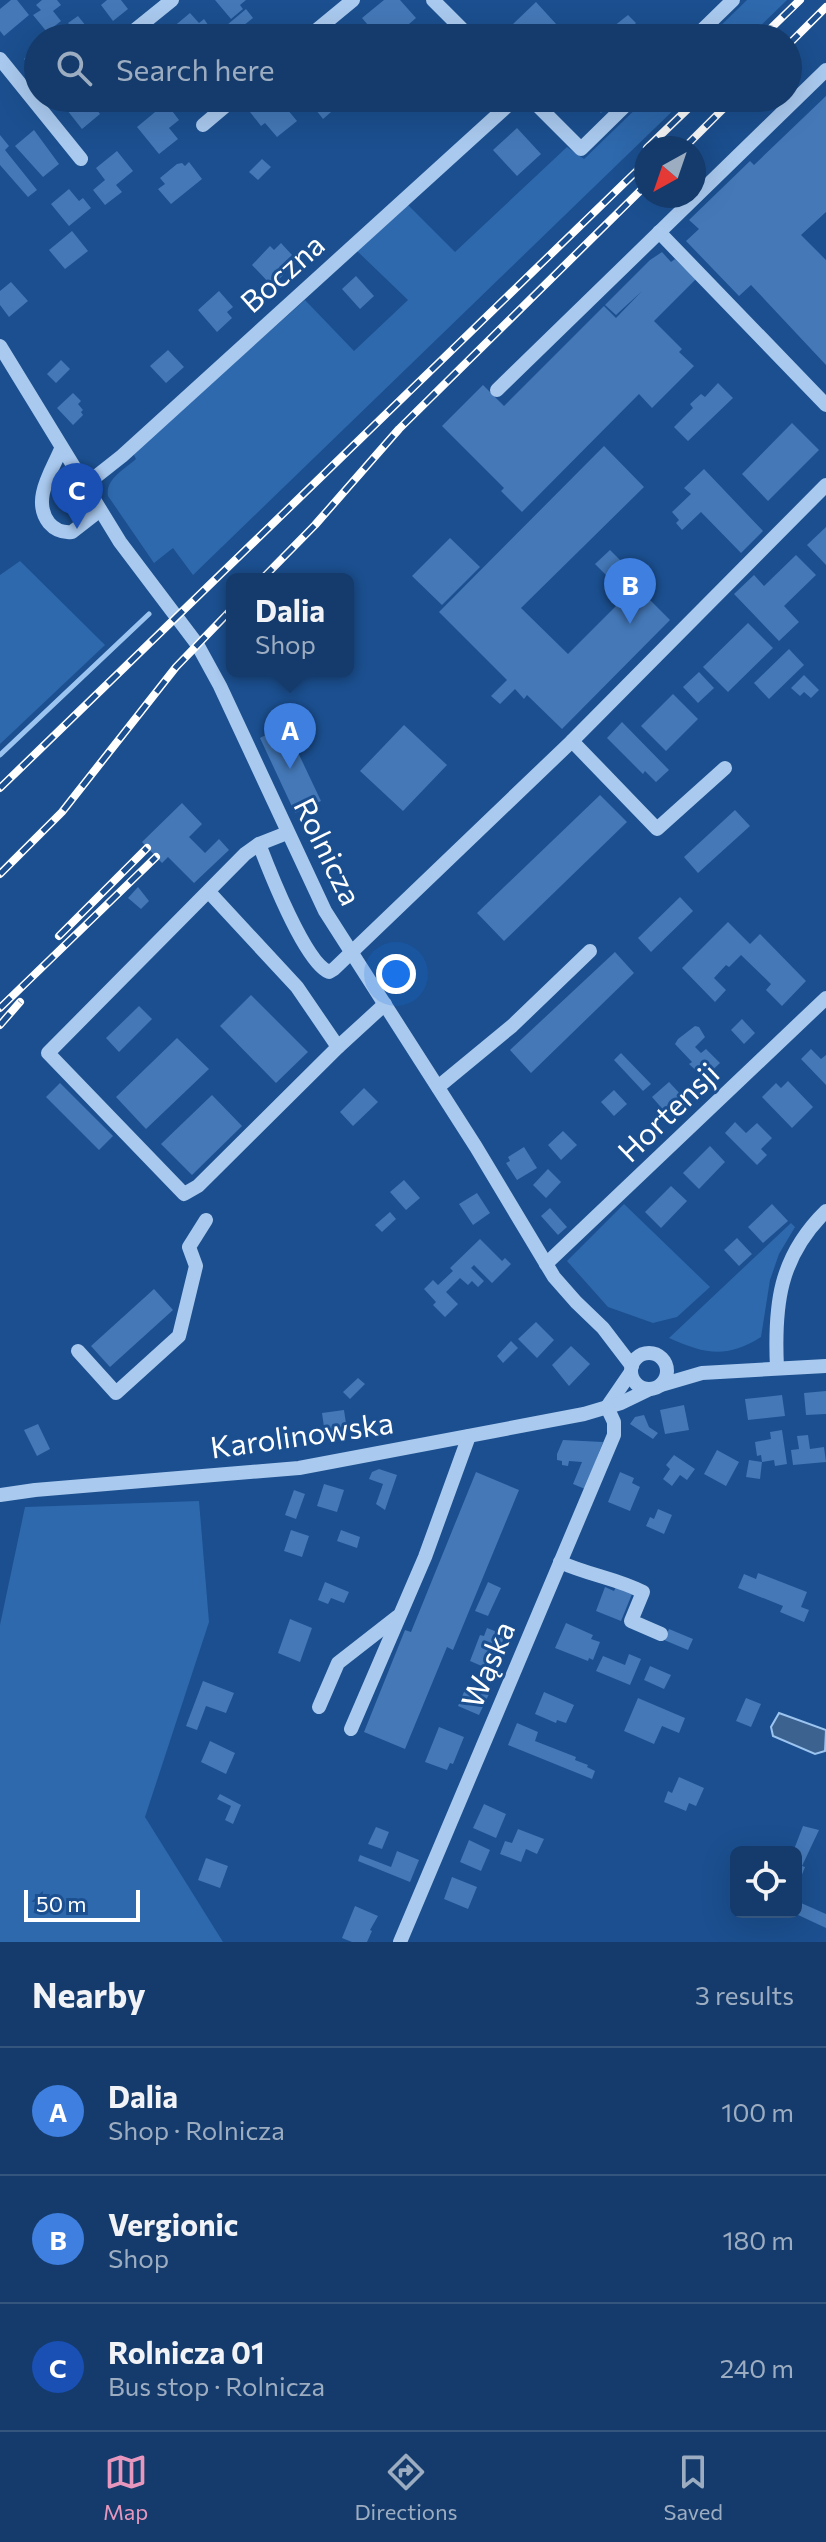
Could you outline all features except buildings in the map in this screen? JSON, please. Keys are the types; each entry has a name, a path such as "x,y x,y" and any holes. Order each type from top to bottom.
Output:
{"street":[{"path":"142,24 172,0"},
{"path":"324,24 353,0"},
{"path":"433,0 457,24"},
{"path":"708,24 733,0"},
{"path":"0,59 24,82"},
{"path":"802,93 826,70"},
{"path":"50,112 81,159"},
{"path":"203,125 218,112"},
{"name":"Boczna","path":"84,486 122,456 501,112"},
{"path":"544,112 581,149 619,112"},
{"path":"497,390 783,112"},
{"path":"659,232 826,405"},
{"name":"Rolnicza","path":"0,346 99,511 197,644 217,679 319,901 546,1264 567,1293 603,1328 631,1369"},
{"path":"61,449 41,499 47,521 59,531 72,532 99,511"},
{"path":"259,844 295,926 322,969 329,972 352,954 572,741 826,485"},
{"path":"572,741 657,829 725,768"},
{"path":"287,833 259,844 245,854 48,1053 184,1194 198,1186 385,1004"},
{"path":"209,892 297,987 338,1047"},
{"path":"438,1087 512,1026 590,951"},
{"name":"Hortensji","path":"546,1264 826,998"},
{"path":"777,1368 776,1317 784,1278 796,1248 826,1211"},
{"path":"78,1351 116,1393 179,1336 196,1266 189,1247 206,1220"},
{"name":"Rolnicza","path":"603,1328 648,1353"},
{"path":"607,1407 638,1357 648,1353 663,1359 667,1370 656,1387 635,1382 631,1369"},
{"name":"Karolinowska","path":"663,1359 702,1373"},
{"name":"Karolinowska","path":"0,1495 299,1468 576,1416 702,1373 826,1366"},
{"name":"Wąska","path":"400,1942 614,1435 614,1422 607,1407"},
{"path":"351,1729 425,1557 469,1436"},
{"path":"560,1562 584,1573 621,1581 643,1592 631,1621 661,1634"},
{"path":"319,1707 338,1663 400,1614"}],"shaded area":[{"path":"747,0 787,0 762,24 722,24"},
{"path":"633,112 672,112 647,136 634,136 634,148 193,575 173,548 154,563 108,496 113,479 136,459 133,453 305,300 354,351 408,300 356,250 408,205 455,252 567,147 584,159"},
{"path":"20,561 105,645 0,744 0,575"},
{"path":"624,1204 710,1287 677,1317 653,1323 608,1307 567,1261"},
{"path":"791,1223 795,1227 779,1254 770,1280 761,1337 737,1349 715,1352 669,1338"},
{"path":"199,1501 209,1622 145,1817 223,1942 0,1942 0,1625 25,1507"},
{"path":"779,1713 826,1730 825,1751 815,1754 773,1736 771,1727"}],"waterway":[{"path":"0,755 149,614"}],"railway":[{"path":"775,24 800,0"},
{"path":"802,31 826,7"},
{"path":"659,136 684,112"},
{"path":"696,136 720,112"},
{"path":"0,788 634,174"},
{"path":"268,573 315,525 399,429 634,197"},
{"path":"0,874 62,812 176,667 226,615"},
{"path":"59,936 147,848"},
{"path":"0,1008 156,857"},
{"path":"0,1025 20,1002"}],"place":[{"name":"Rolnicza 01","path":"77,529"},
{"name":"Vergionic","path":"630,624"},
{"name":"Dalia","path":"290,769"}]}
